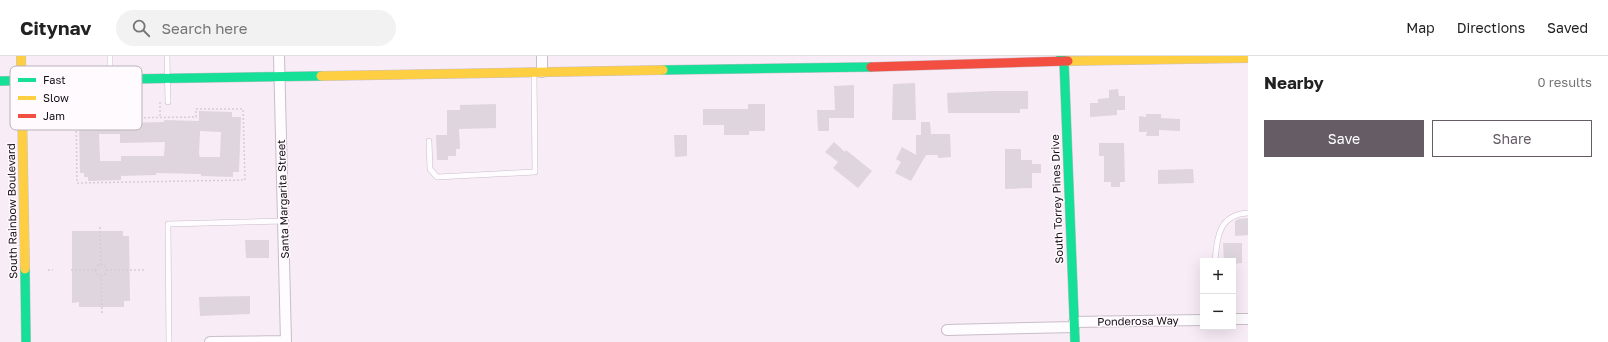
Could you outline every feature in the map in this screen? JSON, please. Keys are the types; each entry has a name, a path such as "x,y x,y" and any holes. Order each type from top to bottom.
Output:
{"street":[{"name":"Santa Margarita Street","path":"279,56 286,342"},
{"path":"538,72 542,56"},
{"path":"142,79 864,67 1063,58 1248,58"},
{"name":"South Torrey Pines Drive","path":"1063,58 1075,342"},
{"name":"South Rainbow Boulevard","path":"22,130 26,342"},
{"path":"1236,319 1248,319"},
{"name":"Ponderosa Way","path":"947,330 1200,320"},
{"path":"210,342 286,342"}],"lane":[{"path":"167,56 168,102"},
{"path":"429,141 430,169 437,177 535,172 538,72"},
{"path":"1215,258 1216,246 1223,222 1230,217 1248,212"},
{"path":"169,342 168,224 284,221"}],"path":[{"path":"160,102 160,118"},
{"path":"76,130 77,183 244,180 243,109 196,109 196,117 142,118"},
{"path":"100,227 101,265 103,265 106,270"},
{"path":"95,270 98,265 101,265"},
{"path":"48,270 53,270"},
{"path":"71,270 95,270"},
{"path":"95,270 98,275 101,275"},
{"path":"106,270 144,270"},
{"path":"101,275 104,275 106,270"},
{"path":"101,275 102,315"}],"building":[{"path":"915,83 916,120 892,120 893,84"},
{"path":"854,85 854,118 829,118 829,131 818,131 817,110 835,110 834,86"},
{"path":"1118,89 1119,96 1125,96 1125,110 1117,110 1117,115 1090,117 1090,103 1098,103 1098,99 1109,98 1109,90"},
{"path":"1028,91 1028,109 1020,109 1020,113 948,113 947,93"},
{"path":"496,104 496,128 459,129 460,149 456,149 456,156 448,156 448,160 437,160 436,135 447,135 447,110 460,110 460,105"},
{"path":"748,104 765,104 765,131 749,131 749,135 724,135 724,125 703,125 703,109 748,109"},
{"path":"199,111 232,112 232,117 241,117 239,172 233,172 233,177 201,176 201,174 156,173 156,175 121,176 121,180 88,181 88,177 84,177 84,173 80,173 79,130 142,130 142,122 164,122 164,120 199,121","holes":["200,131 221,132 220,157 200,157","99,134 120,134 120,143 165,142 164,156 121,156 121,161 100,161"]},
{"path":"1146,114 1161,114 1161,118 1180,119 1180,131 1159,130 1159,136 1146,136 1147,132 1139,132 1139,116 1146,117"},
{"path":"921,122 930,122 931,134 950,134 951,157 938,158 938,155 926,155 911,181 895,173 901,162 896,159 902,147 916,155 916,135 921,135"},
{"path":"674,135 687,135 687,156 675,157"},
{"path":"834,142 845,152 846,150 872,171 858,188 833,168 838,162 825,152"},
{"path":"1099,143 1124,143 1125,182 1120,182 1120,187 1111,187 1111,182 1104,182 1104,156 1099,156"},
{"path":"1005,149 1021,149 1021,160 1032,160 1032,164 1041,164 1041,173 1032,173 1032,188 1005,189"},
{"path":"1193,169 1194,183 1158,184 1158,170"},
{"path":"1248,218 1248,235 1235,236 1235,221"},
{"path":"72,231 123,231 123,236 129,236 130,301 124,301 124,307 79,307 79,302 72,303"},
{"path":"245,240 269,240 269,258 246,258"},
{"path":"1223,243 1242,243 1242,263 1236,264 1236,258 1224,258"},
{"path":"250,296 250,314 200,316 199,297"}],"traffic: fast":[{"path":"1061,56 1064,61 1075,342"},
{"path":"663,70 871,67"},
{"path":"142,79 321,76"},
{"path":"0,81 10,81"},
{"path":"25,269 26,342"}],"traffic: slow":[{"path":"21,56 21,66"},
{"path":"1068,61 1248,58"},
{"path":"321,76 663,70"},
{"path":"22,130 25,269"}],"traffic: jam":[{"path":"871,67 1068,61"}]}
